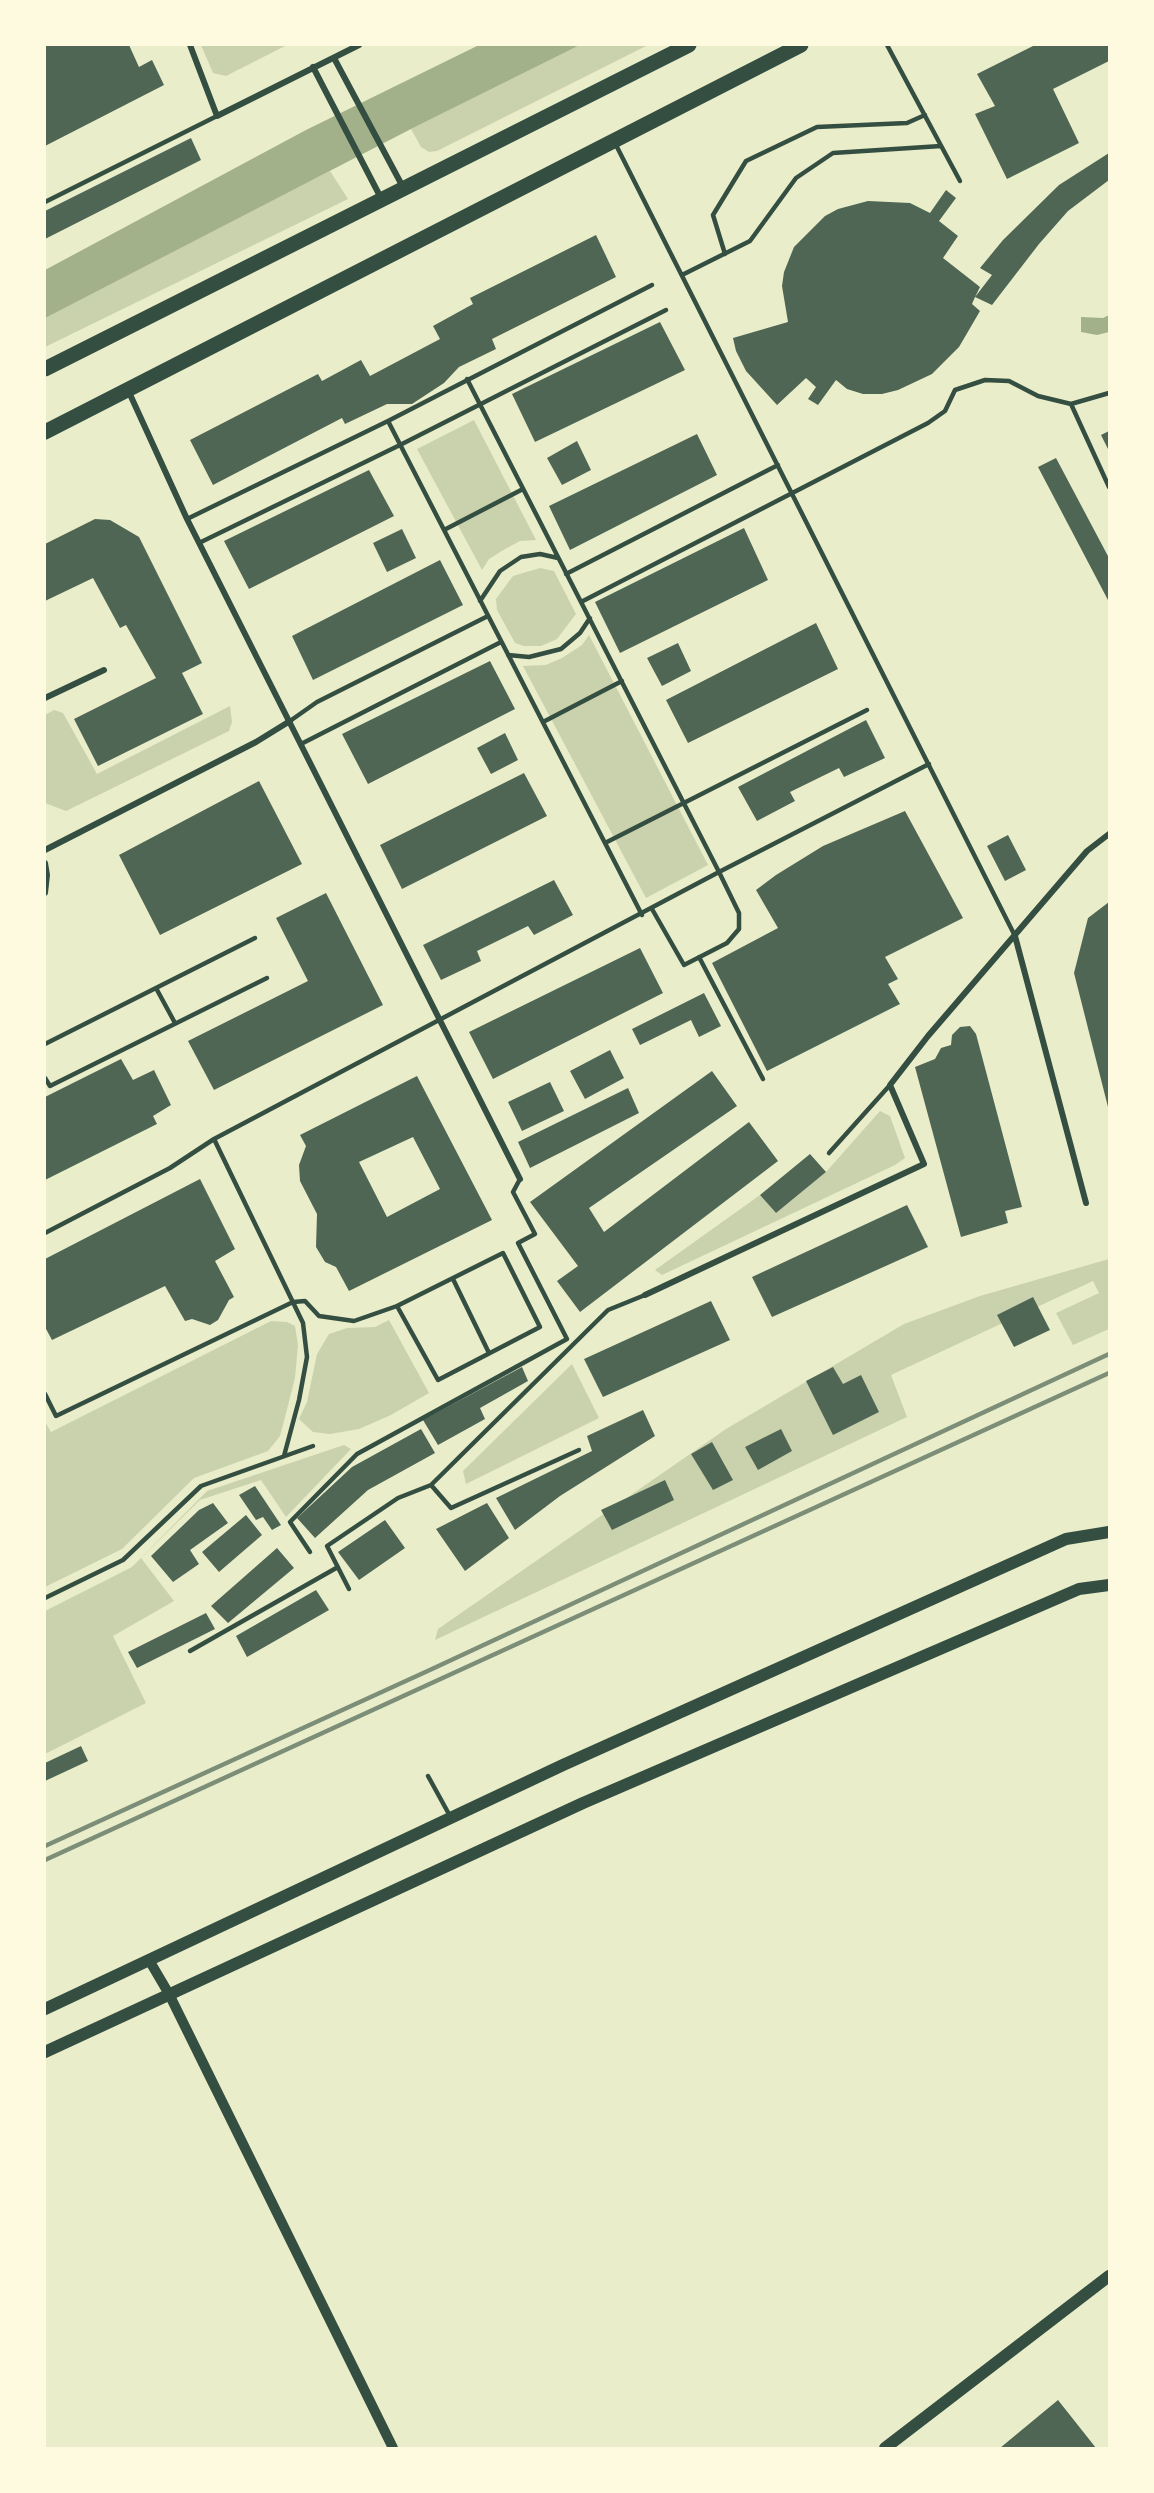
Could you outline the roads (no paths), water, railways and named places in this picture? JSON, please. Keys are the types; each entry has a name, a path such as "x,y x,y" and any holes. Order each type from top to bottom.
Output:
{"main road":[{"path":"45,369 689,45"},
{"path":"45,432 801,45"},
{"path":"45,2009 574,1760 1066,1539 1109,1532"},
{"path":"45,2052 583,1803 1079,1589 1109,1585"},
{"path":"885,2448 1109,2276"}],"street":[{"path":"190,45 217,116 359,45"},
{"path":"334,58 404,190"},
{"path":"313,67 382,200"},
{"path":"128,390 187,519 520,1179"},
{"path":"45,698 104,670"},
{"path":"45,850 256,742 290,722"},
{"path":"645,1295 924,1164 890,1085 928,1036 1087,851 1109,834"},
{"path":"45,863 47,875 45,893"},
{"path":"1015,936 1086,1203"},
{"path":"149,1960 169,1994 393,2448"}],"lane":[{"path":"888,45 960,182"},
{"path":"724,254 713,215 747,161 817,127 907,123 925,115"},
{"path":"45,201 217,116"},
{"path":"614,141 1015,936"},
{"path":"682,275 750,241 796,178 833,153 941,146"},
{"path":"187,519 388,421 652,285"},
{"path":"199,543 400,445 666,310"},
{"path":"467,379 720,872 739,913 739,929 727,943 684,965 652,909"},
{"path":"581,602 928,423 945,411 955,390 985,380 1010,381 1038,396 1071,404 1109,393"},
{"path":"1071,404 1109,487"},
{"path":"388,421 642,915"},
{"path":"566,574 778,465"},
{"path":"444,530 523,489"},
{"path":"480,601 500,571 521,557 540,554 558,558"},
{"path":"290,722 317,702 488,616"},
{"path":"508,655 529,657 561,649 580,633 590,618"},
{"path":"301,744 501,642"},
{"path":"543,722 622,681"},
{"path":"605,843 867,710"},
{"path":"45,1233 170,1168 214,1139 929,764"},
{"path":"45,1044 255,938"},
{"path":"699,957 763,1079"},
{"path":"45,1078 50,1086 267,978"},
{"path":"156,988 175,1023"},
{"path":"829,1153 890,1085"},
{"path":"214,1139 303,1323 307,1357 299,1400 284,1456"},
{"path":"310,1552 290,1522 357,1454 567,1339 518,1243 535,1234 513,1192 520,1179"},
{"path":"45,1394 56,1416 293,1302 305,1301 319,1316 354,1322 397,1306 503,1253 540,1327 438,1380 397,1306"},
{"path":"453,1279 489,1353"},
{"path":"349,1589 327,1546 398,1497 431,1485 608,1310 645,1295"},
{"path":"45,1598 123,1560 201,1486 313,1446"},
{"path":"431,1485 451,1508 579,1450"},
{"path":"190,1651 338,1567"},
{"path":"428,1776 452,1819"}],"railway":[{"path":"45,1846 1109,1354"},
{"path":"45,1860 1109,1373"}]}
